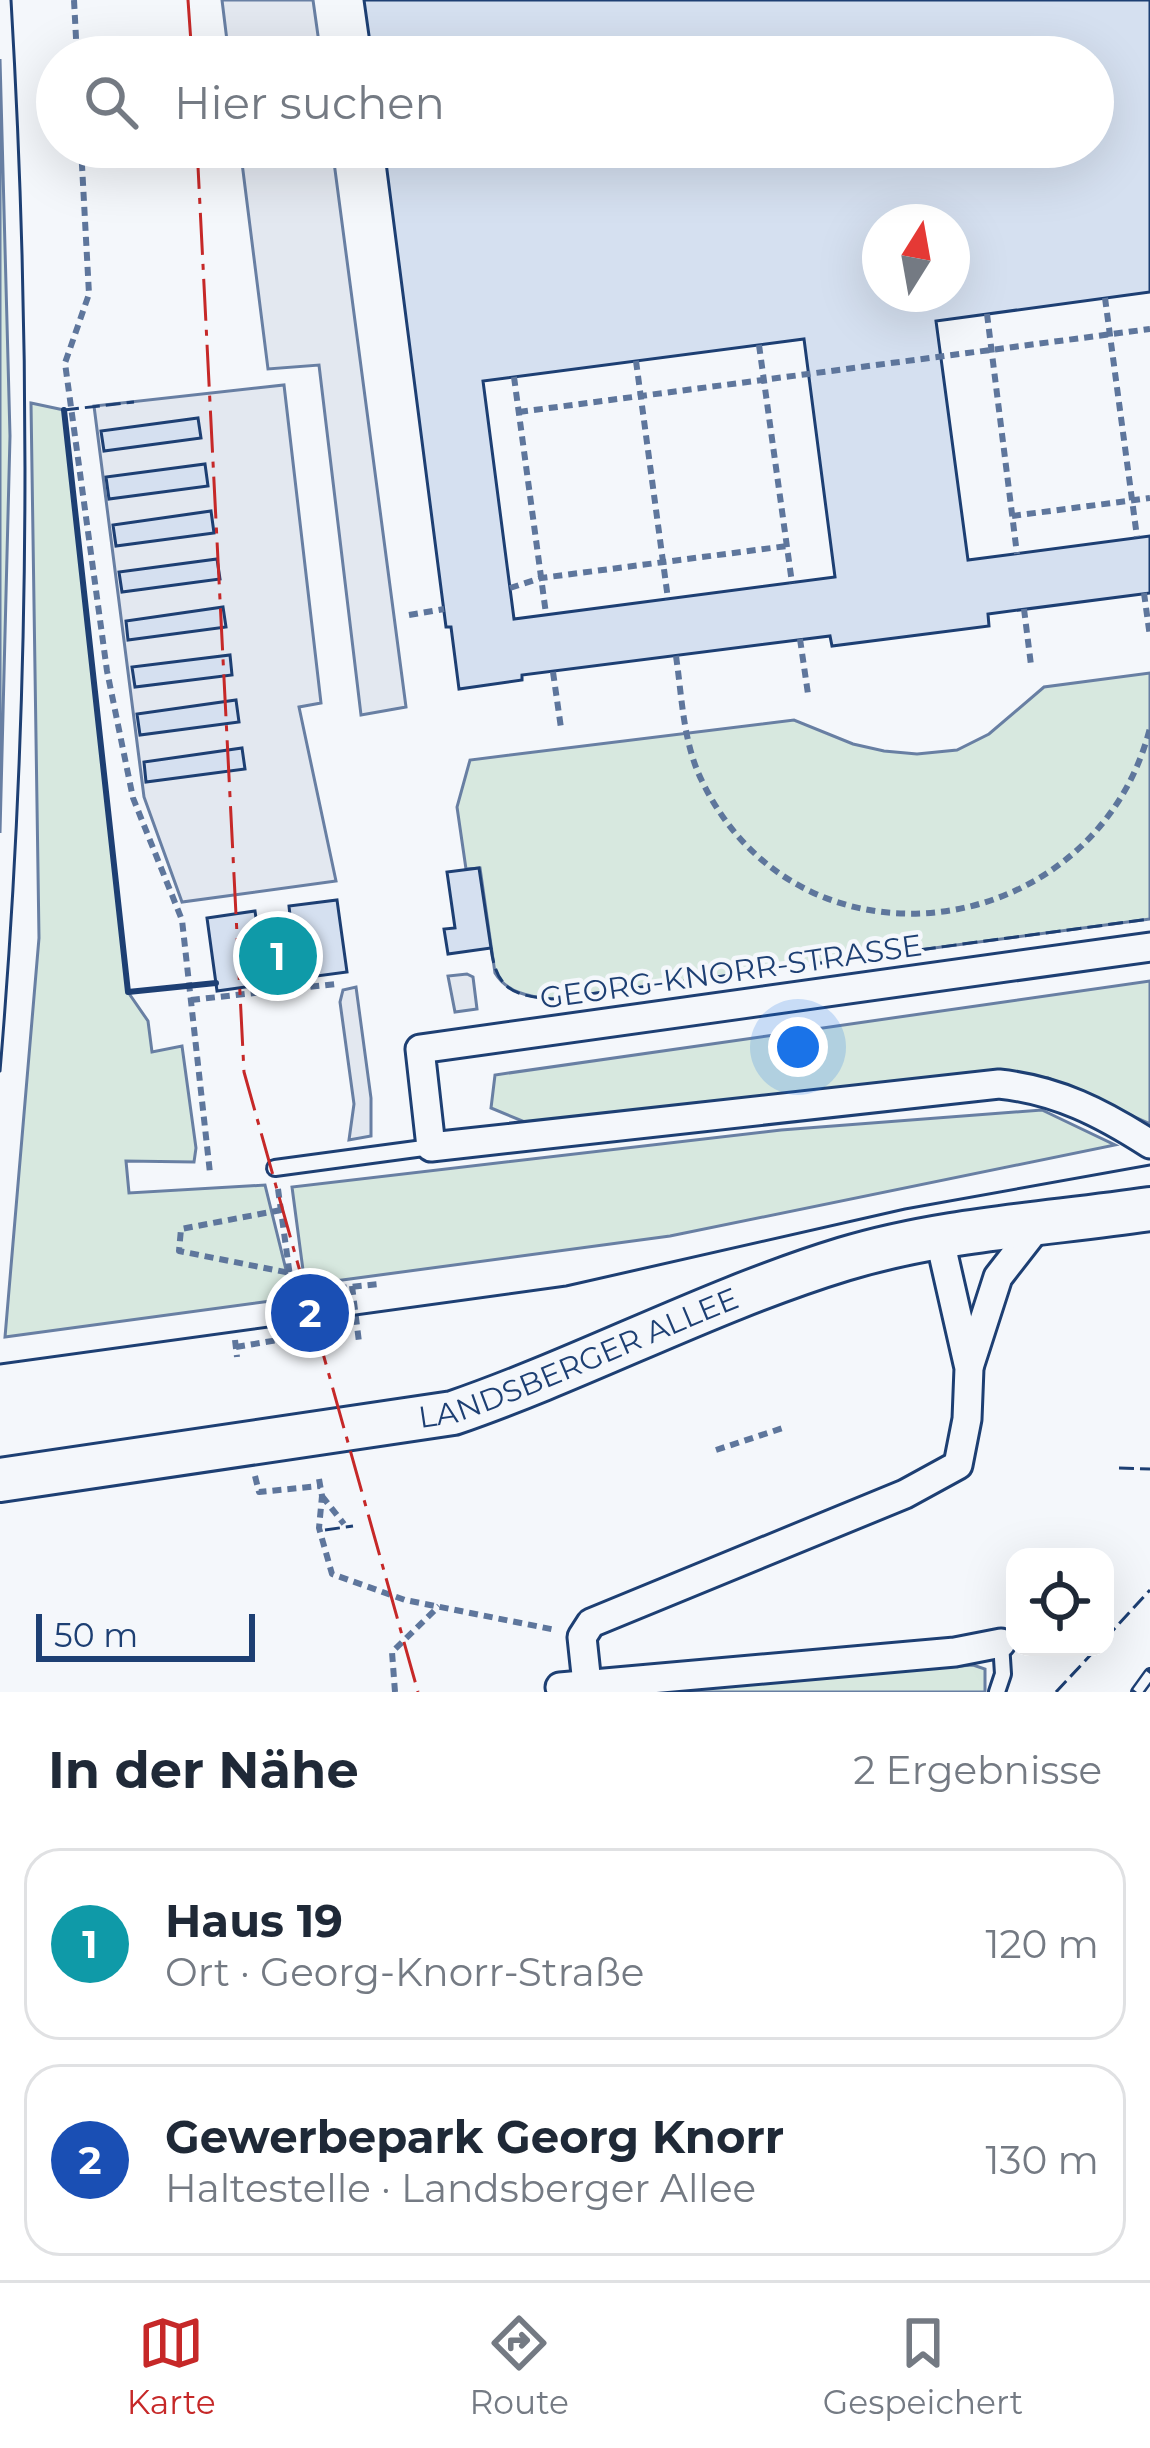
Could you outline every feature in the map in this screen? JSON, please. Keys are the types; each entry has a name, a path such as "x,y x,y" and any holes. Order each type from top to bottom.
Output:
{"main road":[{"name":"LANDSBERGER ALLEE","path":"16,1478 453,1413 764,1286 844,1259 939,1236 1150,1209"}],"street":[{"name":"GEORG-KNORR-STRASSE","path":"431,1148 420,1049 1150,946"},
{"path":"431,1148 999,1084 1061,1096 1106,1116 1150,1144"},
{"path":"969,1368 998,1277 1040,1222"},
{"path":"939,1236 969,1368 967,1419 958,1465 905,1494 591,1623 582,1637 573,1686 955,1652 1001,1643"}],"lane":[{"path":"275,1168 431,1148"},
{"path":"998,1692 1003,1675 1001,1643"}],"path":[{"path":"74,0 76,36"},
{"path":"83,168 89,294 65,363 107,671 133,798 182,920 210,1173"},
{"path":"1105,298 1137,537"},
{"path":"987,314 1017,554"},
{"path":"519,412 1150,328"},
{"path":"758,345 792,583"},
{"path":"636,361 668,598"},
{"path":"514,376 546,614"},
{"path":"1012,516 1150,498"},
{"path":"510,588 541,578 787,546"},
{"path":"1144,593 1150,638"},
{"path":"409,615 444,609"},
{"path":"1024,609 1031,665"},
{"path":"800,639 808,694"},
{"path":"676,656 694,763 721,813 756,852 798,883 830,898 881,911 934,914 968,908 1002,899 1063,864 1112,814 1130,784 1150,728"},
{"path":"553,671 561,728"},
{"path":"190,1000 336,984"},
{"path":"290,1273 179,1251 181,1229 281,1210 290,1273 293,1296 379,1284"},
{"path":"352,1286 359,1342"},
{"path":"237,1357 236,1343 278,1340"},
{"path":"716,1450 786,1427"},
{"path":"257,1480 259,1492 319,1483 319,1528 332,1574 405,1600 582,1637"},
{"path":"322,1496 344,1523"},
{"path":"395,1692 392,1652 439,1606"}],"shaded area":[{"path":"222,0 313,0 318,36 226,36"},
{"path":"0,59 10,436 0,833"},
{"path":"243,168 335,168 406,707 361,715 319,365 268,369"},
{"path":"284,385 321,703 299,707 336,881 182,902 144,797 94,406"},
{"path":"31,403 64,410 128,992 148,1021 152,1052 182,1046 196,1148 194,1162 126,1161 129,1193 265,1185 293,1298 5,1337 39,938"},
{"path":"1150,673 1150,919 552,999 513,989 495,973 480,868 466,869 457,807 470,760 794,720 884,751 957,750 989,734 1044,687"},
{"path":"448,976 473,977 477,1009 455,1012"},
{"path":"1150,981 1150,1124 1048,1078 973,1074 532,1125 491,1108 495,1075"},
{"path":"356,987 371,1098 371,1136 349,1140 354,1104 340,1002 343,990"},
{"path":"1042,1110 1115,1145 670,1236 305,1285 292,1187 781,1130"},
{"path":"973,1665 985,1669 985,1692 630,1692"}],"building":[{"path":"364,0 1150,0 1150,292 936,321 968,560 1150,536 1150,593 988,614 989,626 832,646 830,636 522,675 522,680 459,689 451,627 446,627 387,168 1114,168 1114,36 369,36","holes":["804,339 835,577 514,619 483,381"]},
{"path":"198,418 201,438 104,451 101,431"},
{"path":"205,464 208,486 109,499 106,477"},
{"path":"211,511 214,533 116,546 113,525"},
{"path":"217,559 220,579 122,592 119,572"},
{"path":"223,607 226,627 128,640 126,621"},
{"path":"230,655 232,675 135,687 132,667"},
{"path":"236,700 239,722 140,735 137,714"},
{"path":"242,748 245,769 146,782 144,762"},
{"path":"479,868 491,948 448,954 444,929 455,928 447,872"},
{"path":"337,900 347,972 302,978 298,972 264,977 260,985 217,991 207,918 255,911 259,939 292,935 289,906"}],"tram line":[{"path":"0,1071 17,804 25,536 22,268 11,0"},
{"path":"0,1364 566,1286 905,1209 1150,1165"}],"railway":[{"path":"1137,1692 1150,1674"}],"fence":[{"path":"64,410 134,402"},
{"path":"491,948 497,972 508,987 552,999 1150,919"},
{"path":"1119,1468 1150,1469"},
{"path":"325,1530 353,1526"},
{"path":"1114,1629 1150,1590"},
{"path":"1056,1692 1090,1656"}],"wall":[{"path":"64,410 128,992 216,983"}],"power":[{"path":"188,0 191,36"},
{"path":"198,168 244,1072 418,1692"}],"place":[{"name":"Haus 19","path":"278,956"},
{"name":"Gewerbepark Georg Knorr","path":"310,1313"}]}
